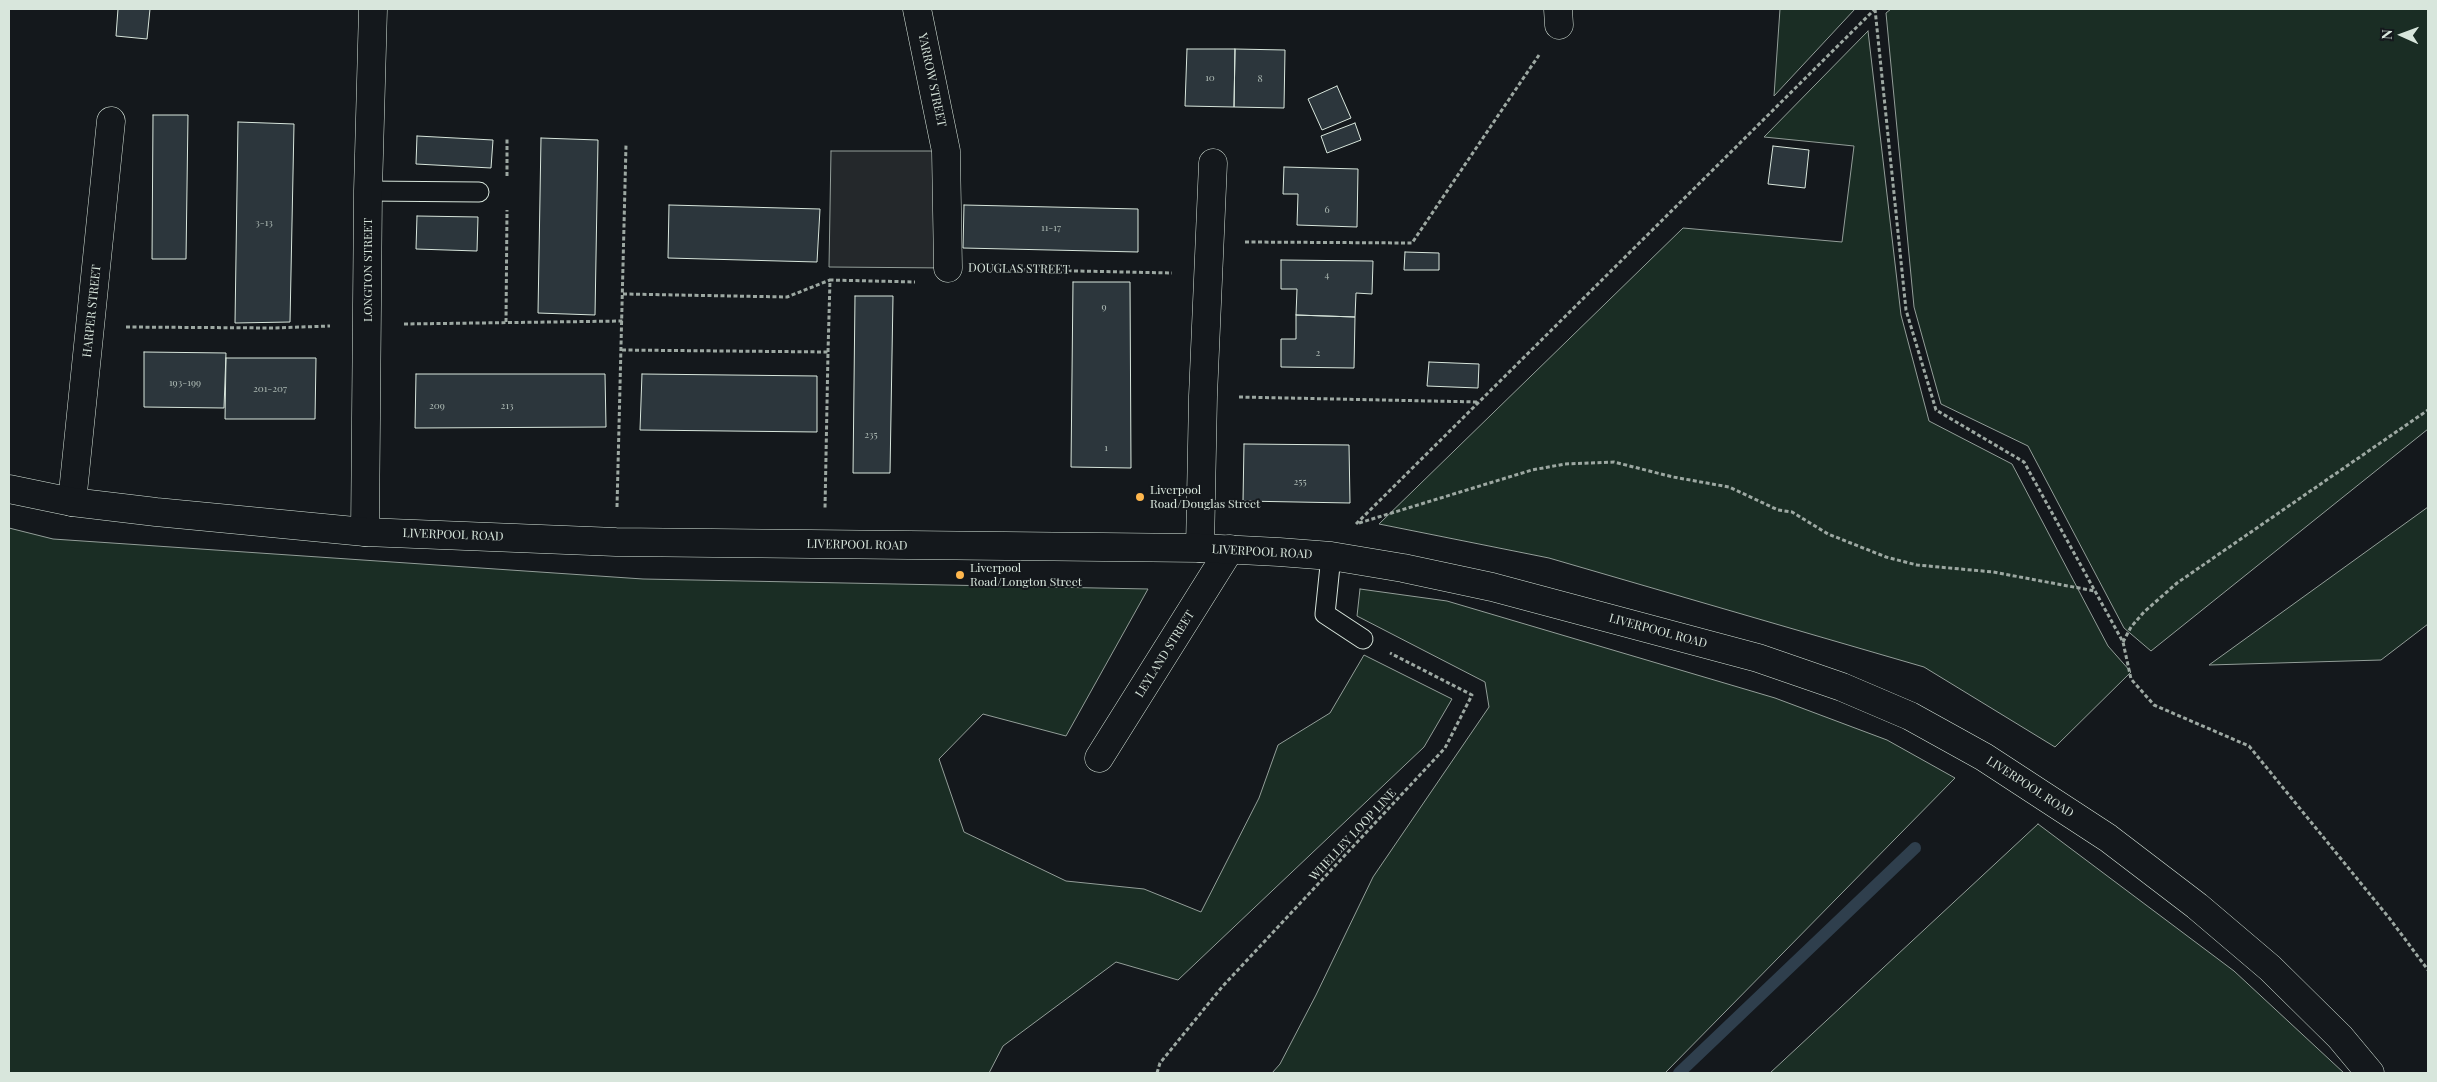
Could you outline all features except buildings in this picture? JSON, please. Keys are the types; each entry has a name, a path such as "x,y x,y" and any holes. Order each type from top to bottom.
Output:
{"main road":[{"name":"LONGTON STREET","path":"365,532 368,191 373,9"},
{"name":"YARROW STREET","path":"917,9 946,151 948,268"},
{"name":"HARPER STREET","path":"72,502 111,121"},
{"path":"1200,548 1203,396 1213,164"},
{"name":"LIVERPOOL ROAD","path":"9,489 72,502 240,521 365,532 616,542 1230,549 1331,556 1492,586 1758,658 1842,687 1910,716 1984,757 2108,838 2270,968 2340,1037 2370,1073"},
{"name":"LEYLAND STREET","path":"1099,758 1230,549"}],"lane":[{"path":"368,191 479,192"},
{"path":"1331,556 1326,614 1363,639"}],"path":[{"path":"1331,556 1356,524 1876,9"},
{"path":"1876,9 1906,310 1936,410 2024,462 2123,642 2131,679 2154,706 2249,746 2390,919 2428,970"},
{"path":"1210,242 1412,244 1559,17"},
{"path":"507,139 507,178"},
{"path":"616,542 626,145"},
{"path":"506,322 507,206"},
{"path":"623,294 787,297 830,280 947,282 948,268"},
{"name":"DOUGLAS STREET","path":"948,268 1208,274"},
{"path":"824,545 830,280"},
{"path":"91,327 273,328 623,321"},
{"path":"622,350 828,352"},
{"path":"1203,396 1479,402"},
{"path":"2123,642 2131,627 2144,612 2177,583 2428,410"},
{"path":"1356,524 1532,470 1564,464 1614,462 1673,477 1729,487 1778,510 1792,512 1828,534 1894,559 1917,565 1993,572 2095,591"},
{"name":"WHELLEY LOOP LINE","path":"1157,1073 1160,1063 1222,988 1446,748 1472,695 1363,639"}],"green space":[{"path":"1780,9 1855,9 1774,96"},
{"path":"1891,9 2428,9 2428,429 2151,651 2124,628 2028,446 1941,404 1914,307 1886,13"},
{"path":"1868,31 1901,315 1929,421 2012,464 2108,646 2131,672 2055,747 1924,667 1549,558 1379,524 1683,228 1842,242 1854,146 1764,137"},
{"path":"2428,507 2428,624 2381,660 2209,665"},
{"path":"9,528 53,539 643,579 1148,589 1066,736 983,714 939,759 964,832 1066,881 1144,889 1201,912 1259,798 1278,745 1330,713 1364,655 1452,699 1424,747 1178,980 1116,962 1003,1046 989,1073 9,1073"},
{"path":"1360,589 1447,601 1775,698 1887,740 1955,778 1665,1073 1272,1073 1280,1064 1316,995 1373,877 1489,707 1485,682 1357,616"},
{"path":"2038,824 2234,971 2344,1073 1770,1073"}],"shaded area":[{"path":"831,151 946,151 948,268 829,267"}],"waterway":[{"path":"1679,1073 1915,848"}],"place":[{"name":"Liverpool Road/Douglas Street","path":"1140,497"},
{"name":"Liverpool Road/Longton Street","path":"960,575"}]}
